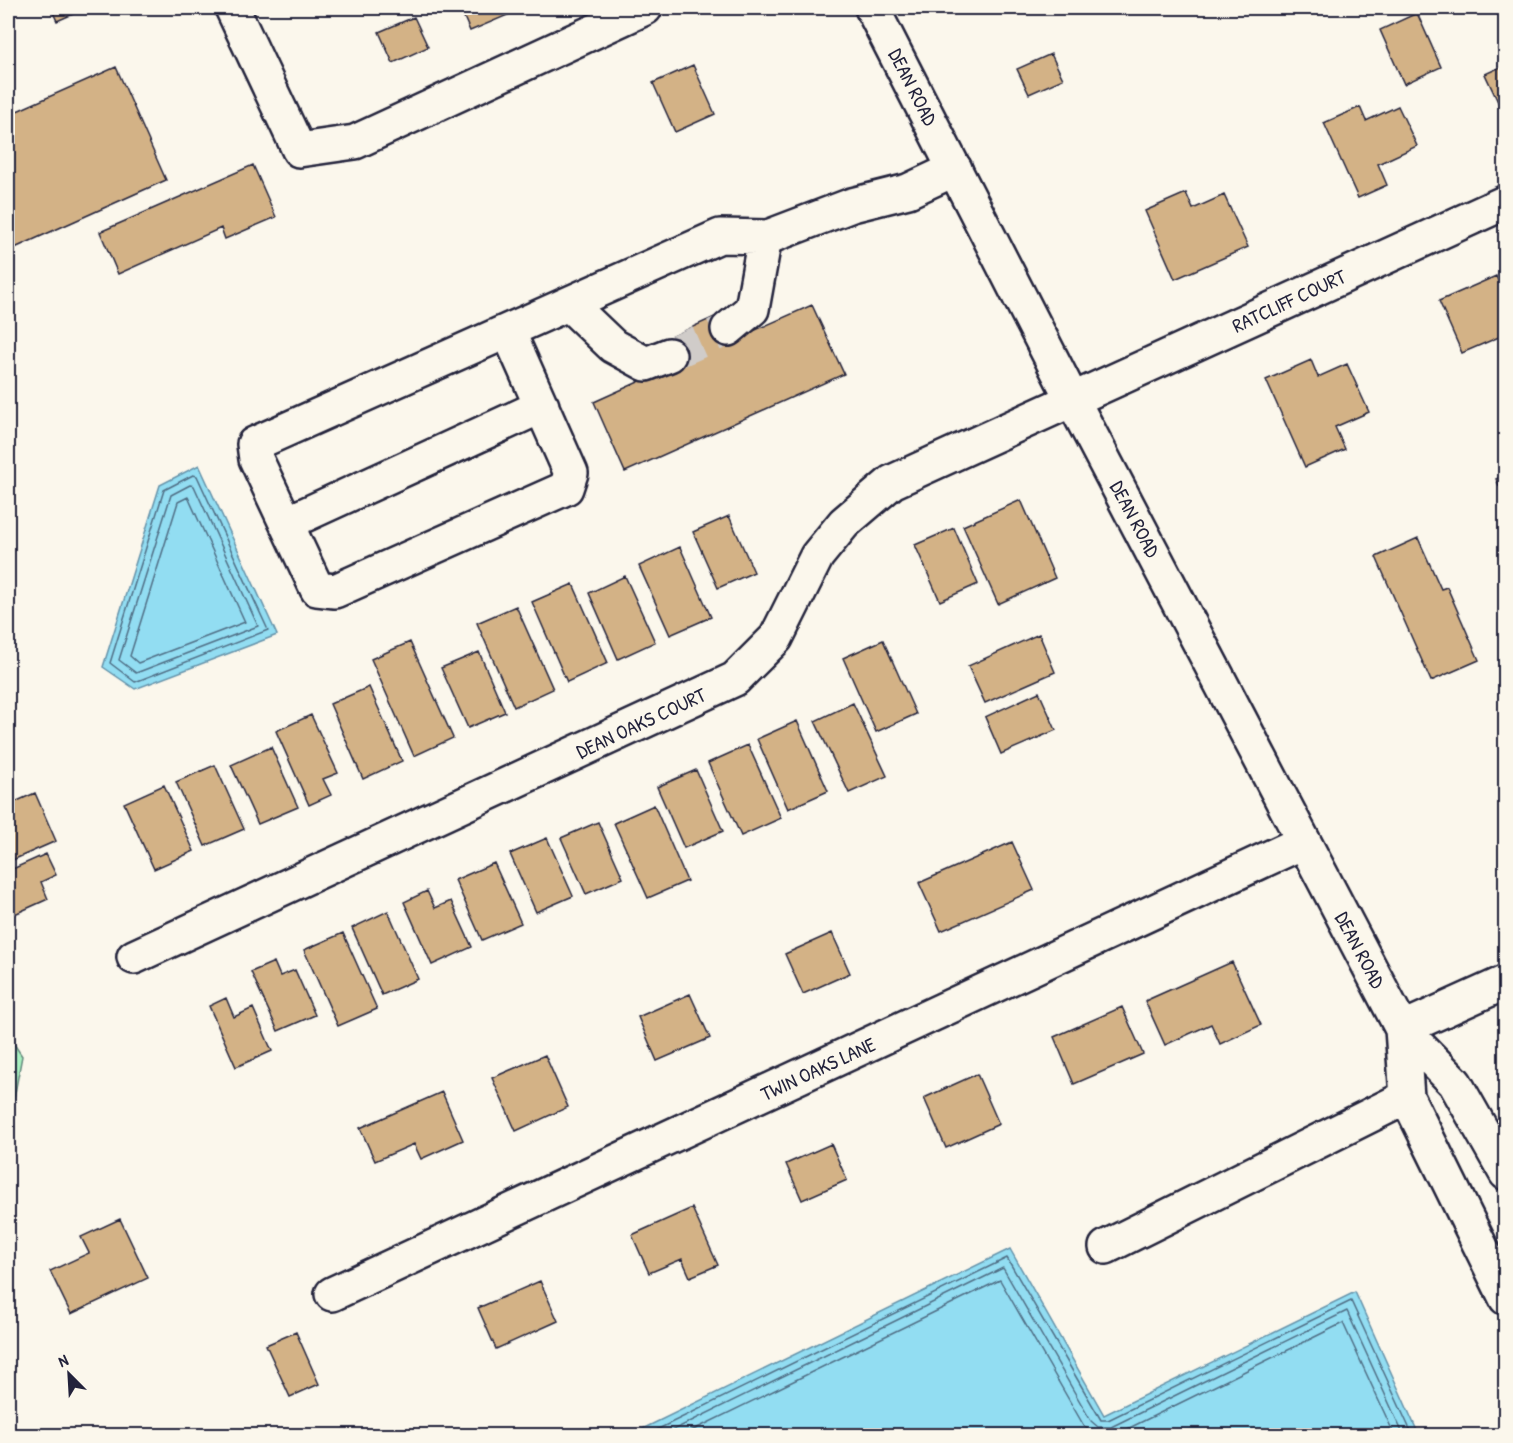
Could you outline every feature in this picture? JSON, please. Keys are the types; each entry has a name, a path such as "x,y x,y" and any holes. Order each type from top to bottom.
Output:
{"street":[{"path":"232,8 299,150 355,142 645,8"},
{"name":"DEAN ROAD","path":"872,8 1073,400 1402,1029 1455,1083 1506,1173"},
{"path":"508,331 571,473 566,488 334,591 317,589 256,459 254,444 720,236 765,237 852,205 908,191 955,169"},
{"name":"RATCLIFF COURT","path":"1073,400 1506,202"},
{"path":"728,329 752,309 765,237"},
{"path":"569,304 613,346 646,364 669,355"},
{"name":"DEAN OAKS COURT","path":"134,957 735,679 776,638 817,556 844,523 892,483 1073,400"},
{"path":"287,523 542,406"},
{"name":"TWIN OAKS LANE","path":"332,1294 1303,842"},
{"path":"1402,1029 1506,982"},
{"name":"DEAN ROAD","path":"1402,1029 1407,1097 1506,1298"},
{"path":"1106,1247 1407,1097"}],"green space":[{"path":"8,1035 22,1056 8,1130"}],"water":[{"path":"199,465 277,635 135,689 103,667 160,485"},
{"path":"1010,1249 1104,1415 1355,1292 1419,1435 630,1435"}],"building":[{"path":"51,8 87,8 57,21"},
{"path":"460,8 524,8 470,31"},
{"path":"1417,13 1441,67 1404,84 1380,30"},
{"path":"414,17 428,47 393,63 379,32"},
{"path":"1506,46 1506,119 1485,74 1505,65 1498,49"},
{"path":"1051,54 1063,79 1029,94 1017,69"},
{"path":"693,65 715,114 675,132 653,83"},
{"path":"116,67 166,180 8,251 8,115"},
{"path":"1398,106 1417,146 1378,164 1387,185 1358,198 1324,123 1360,107 1366,121"},
{"path":"253,165 276,217 225,239 221,228 118,274 100,232"},
{"path":"1186,193 1193,209 1224,195 1248,247 1175,279 1145,211"},
{"path":"1496,276 1506,298 1506,334 1462,353 1439,301"},
{"path":"812,305 844,374 625,472 594,402 674,366 662,341 721,314 733,340"},
{"path":"1311,360 1318,377 1347,364 1369,412 1335,427 1345,449 1305,467 1266,380"},
{"path":"1506,475 1506,501 1496,479"},
{"path":"1021,500 1055,578 998,604 963,526"},
{"path":"729,516 754,572 718,588 693,532"},
{"path":"954,528 978,584 940,601 915,545"},
{"path":"1418,538 1441,589 1447,587 1479,660 1431,681 1376,557"},
{"path":"680,547 711,617 670,635 639,566"},
{"path":"625,576 655,642 618,659 589,593"},
{"path":"573,584 608,663 567,682 532,602"},
{"path":"516,606 553,689 514,707 477,623"},
{"path":"1039,634 1055,672 985,703 968,666"},
{"path":"883,640 916,714 876,732 843,658"},
{"path":"410,642 453,738 414,756 371,659"},
{"path":"479,652 505,712 468,728 441,668"},
{"path":"369,687 402,761 363,779 330,704"},
{"path":"1039,692 1056,730 1001,754 985,717"},
{"path":"853,703 887,776 849,793 815,721"},
{"path":"311,715 338,773 323,779 331,795 309,805 276,731"},
{"path":"797,721 828,791 788,809 757,739"},
{"path":"748,745 781,818 741,836 708,763"},
{"path":"271,747 298,807 258,824 231,765"},
{"path":"215,765 244,829 205,846 176,782"},
{"path":"696,770 723,831 684,848 657,787"},
{"path":"164,785 194,851 154,869 124,803"},
{"path":"35,793 56,841 8,862 8,805"},
{"path":"654,805 687,881 648,898 614,823"},
{"path":"598,822 623,878 586,894 561,838"},
{"path":"547,838 573,896 536,912 510,854"},
{"path":"1012,842 1034,890 941,931 919,883"},
{"path":"46,854 56,875 41,882 48,899 8,917 8,871"},
{"path":"494,863 521,923 482,940 455,880"},
{"path":"427,891 435,908 451,901 472,947 432,965 404,902"},
{"path":"388,911 418,979 382,995 352,928"},
{"path":"343,933 377,1009 338,1026 304,950"},
{"path":"832,933 850,973 803,994 785,954"},
{"path":"274,962 280,976 295,970 315,1015 278,1031 251,972"},
{"path":"1232,962 1261,1025 1220,1044 1211,1024 1165,1045 1145,1001"},
{"path":"690,994 710,1038 657,1061 638,1017"},
{"path":"226,998 234,1017 253,1008 272,1051 236,1067 209,1006"},
{"path":"1122,1007 1143,1054 1074,1084 1054,1037"},
{"path":"545,1055 568,1107 516,1131 492,1078"},
{"path":"977,1074 999,1124 946,1148 924,1098"},
{"path":"442,1092 463,1140 421,1159 414,1144 375,1161 360,1128"},
{"path":"831,1144 847,1180 802,1200 786,1164"},
{"path":"692,1208 718,1265 690,1277 682,1259 649,1273 632,1235"},
{"path":"120,1219 148,1278 71,1314 50,1271 89,1253 81,1237"},
{"path":"540,1281 558,1321 496,1349 478,1308"},
{"path":"296,1332 319,1384 290,1397 266,1345"}],"tunnel":[{"path":"669,355 728,329"}]}
